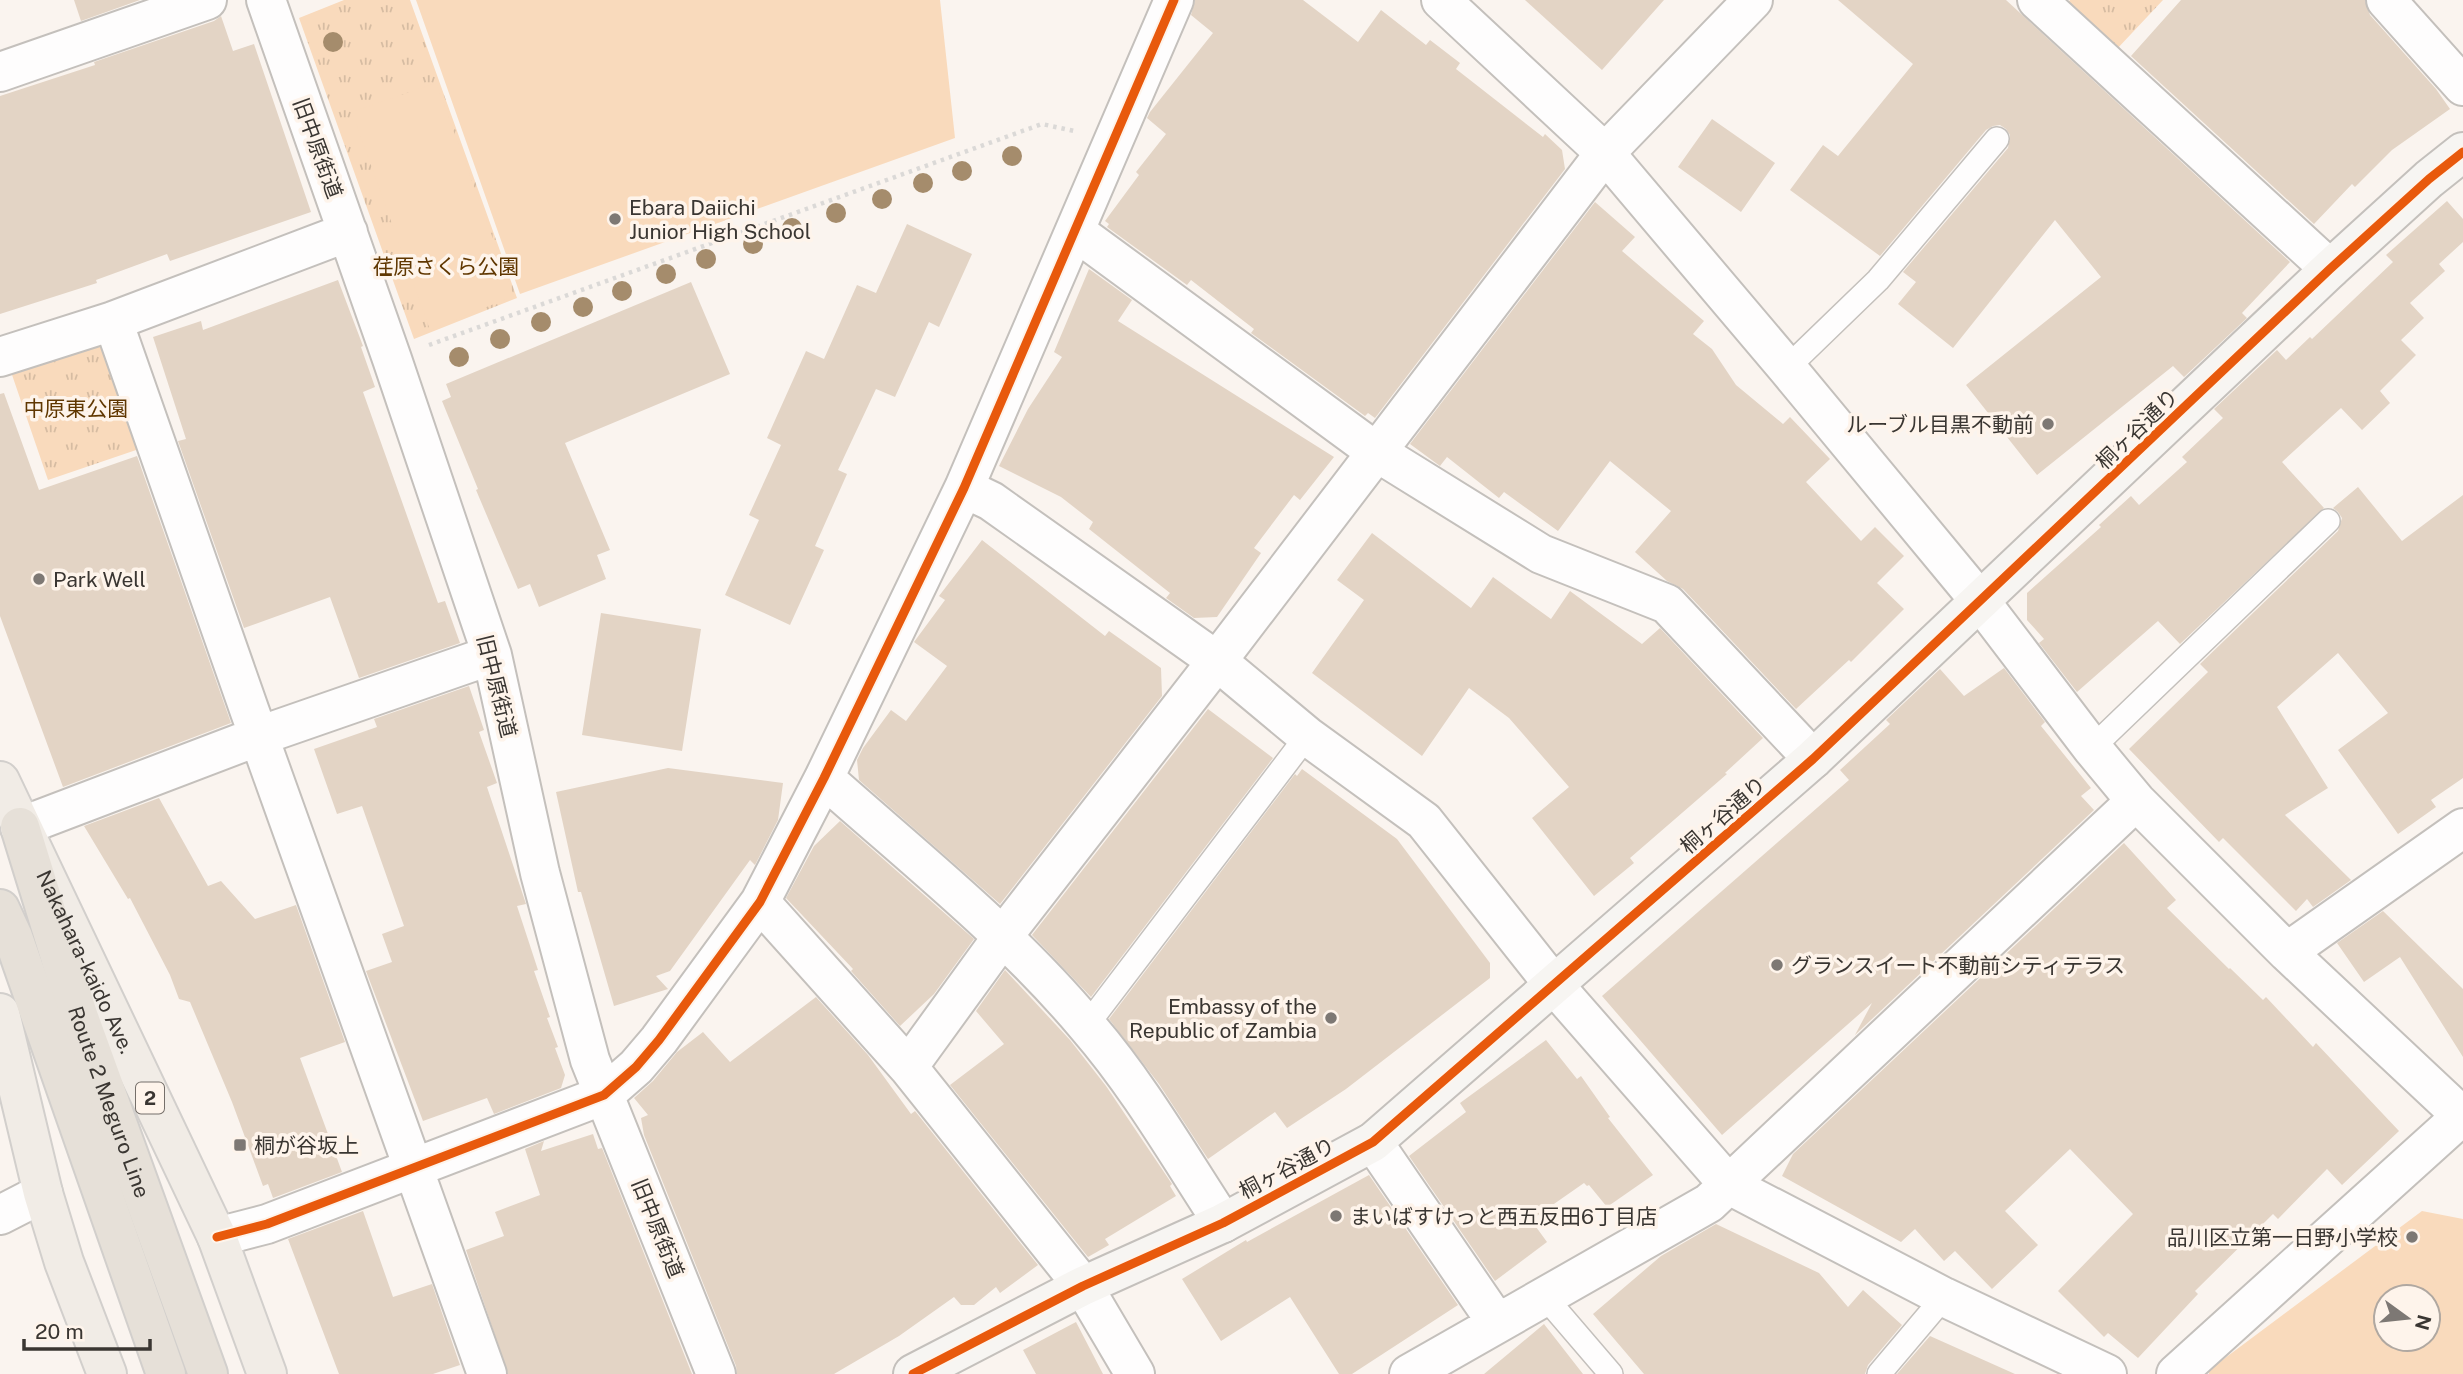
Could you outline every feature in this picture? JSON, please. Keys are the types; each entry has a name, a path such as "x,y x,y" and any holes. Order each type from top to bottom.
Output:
{"highway":[{"name":"Route 2 Meguro Line","path":"20,827 78,1015 208,1374"},
{"name":"Route 2 Meguro Line","path":"0,909 13,937 166,1374"}],"main road":[{"name":"Nakahara-kaido Ave.","path":"0,780 217,1237 267,1374"},
{"path":"0,1013 43,1193 64,1262 107,1374"}],"street":[{"path":"0,72 207,0"},
{"name":"旧中原街道","path":"266,0 492,655 540,873 590,1060 716,1374"},
{"path":"217,1237 267,1224 604,1095 636,1067 659,1040 760,902 824,778 964,488 1174,0"},
{"path":"1441,0 1605,153 1980,601 2136,801 2287,952 2463,1116 2176,1374"},
{"path":"908,1067 1003,936 1605,153 1753,0"},
{"path":"2037,0 2330,269"},
{"path":"2386,0 2463,86"},
{"name":"桐ヶ谷通り","path":"913,1374 1083,1286 1223,1223 1373,1142 1813,759 2330,269 2429,179 2463,152"},
{"path":"1075,231 1376,451 1541,554 1667,604 1813,759"},
{"path":"0,357 113,321 348,232"},
{"path":"113,321 487,1374"},
{"path":"964,488 991,501 1216,661 1307,736 1424,821 1555,985 1729,1185 1944,1297 2108,1374"},
{"path":"20,827 259,736 492,655"},
{"path":"824,778 1003,936 1087,1025 1123,1071 1223,1223"},
{"path":"1409,1374 1709,1203 2136,801"},
{"path":"2287,952 2463,828"},
{"path":"760,902 908,1067 1083,1286 1135,1374"},
{"path":"1373,1142 1497,1323"},
{"path":"0,1215 43,1193"}],"lane":[{"path":"1787,368 1878,280 1997,139"},
{"path":"2092,748 2328,521"},
{"path":"1087,1025 1307,736"},
{"path":"1545,1297 1611,1374"},
{"path":"1879,1374 1944,1297"}],"path":[{"path":"392,359 1042,124 1079,132 1118,130"}],"green space":[{"name":"荏原さくら公園","path":"344,0 410,0 517,298 414,339 299,18"},
{"name":"Ebara Daiichi Junior High School","path":"416,0 940,0 955,138 520,294"},
{"path":"2070,0 2163,0 2116,50 2067,4"},
{"path":"436,83 514,296 430,330 352,112"},
{"name":"中原東公園","path":"104,336 142,448 48,480 10,369"},
{"name":"品川区立第一日野小学校","path":"2422,1211 2463,1219 2463,1374 2209,1374 2209,1370"}],"building":[{"path":"74,0 140,0 81,21"},
{"path":"1195,0 1303,0 1358,42 1381,10 1426,45 1430,40 1460,63 1456,69 1543,137 1545,134 1562,150 1565,169 1375,418 1368,413 1365,416 1251,333 1254,329 1191,280 1187,285 1107,227 1109,224 1105,221 1139,175 1136,172 1166,134 1147,118 1150,112 1213,33 1191,15"},
{"path":"1525,0 1664,0 1602,70"},
{"path":"1838,0 2006,0 2290,262 2242,313 2247,318 2184,377 2173,366 2037,475 1966,385 2101,277 2055,220 1953,348 1898,304 1916,282 1903,272 2008,148 2010,135 2000,125 1986,130 1880,256 1790,190 1823,145 1838,156 1913,64"},
{"path":"2181,0 2365,0 2370,15 2436,89 2450,109 2392,150 2355,187 2352,184 2314,224 2131,56"},
{"path":"221,16 233,51 254,44 311,212 170,261 167,254 96,280 97,283 0,314 0,96 95,65 94,62 214,21"},
{"path":"1712,119 1775,163 1741,212 1678,167"},
{"path":"2447,201 2463,219 2463,242 2439,264 2445,271 2410,303 2424,318 2401,340 2416,355 2380,391 2390,403 2362,430 2341,408 2282,462 2324,508 2180,644 2158,621 2077,692 2039,643 2044,639 2027,620 2027,593 2101,527 2099,525 2131,496 2139,505 2187,462 2182,457 2223,418 2214,409 2277,350 2286,360 2310,337 2312,339 2393,262 2386,255"},
{"path":"1595,202 1635,237 1622,251 1704,321 1693,334 1712,349 1736,385 1783,424 1790,417 1830,459 1806,482 1861,541 1875,527 1904,556 1877,583 1904,609 1851,662 1849,660 1796,709 1683,589 1667,581 1635,552 1671,511 1610,461 1558,531 1504,492 1499,498 1447,457 1440,466 1410,444"},
{"path":"907,224 972,254 939,327 929,322 895,397 876,389 838,470 847,474 815,546 824,550 790,625 725,595 759,520 749,515 781,445 767,438 806,351 824,359 857,285 876,293"},
{"path":"1089,269 1132,300 1118,321 1334,457 1300,500 1294,495 1254,548 1261,553 1217,617 1194,618 1166,598 1170,593 1089,529 1093,522 1061,497 999,466 1028,409 1062,357 1054,352"},
{"path":"338,280 375,387 363,392 438,603 445,601 460,643 359,678 330,597 244,628 178,441 186,439 153,337 201,321 203,330"},
{"path":"691,282 730,374 565,443 610,550 597,555 606,579 539,607 530,584 518,589 476,490 478,489 442,401 451,397 446,384"},
{"path":"4,393 39,490 137,456 231,723 63,787 0,616 0,394"},
{"path":"2358,487 2402,541 2463,495 2463,778 2431,800 2436,807 2398,834 2338,750 2388,713 2338,653 2277,707 2328,788 2285,815 2351,880 2313,907 2307,899 2296,911 2223,838 2219,842 2129,749 2208,672 2200,664 2338,531 2342,518 2333,508"},
{"path":"1372,533 1471,608 1493,577 1551,619 1570,591 1642,644 1660,628 1763,738 1725,773 1727,774 1630,858 1634,863 1594,896 1532,818 1569,787 1509,718 1469,688 1422,756 1312,673 1364,600 1337,580"},
{"path":"982,540 1105,636 1109,631 1161,668 1162,696 1000,904 859,780 857,760 891,710 906,721 947,666 914,642 945,600 939,596"},
{"path":"601,613 701,629 682,751 582,735"},
{"path":"2004,668 2045,722 2041,726 2091,788 2081,796 2094,810 1855,1035 1872,1003 1722,1135 1602,996 1849,780 1840,770 1890,724 1886,720 1940,669 1964,696"},
{"path":"469,686 484,730 479,732 497,783 487,787 526,904 517,906 538,970 534,971 550,1017 547,1018 565,1075 561,1088 494,1114 487,1098 423,1121 366,971 392,962 382,934 404,926 362,806 337,814 314,749 377,727 374,719"},
{"path":"1208,709 1273,758 1091,997 1032,935"},
{"path":"668,768 783,783 778,820 755,865 750,860 670,971 656,976 668,989 614,1006 581,892 578,892 556,792"},
{"path":"1302,769 1397,839 1490,963 1490,978 1346,1089 1287,1128 1275,1112 1208,1159 1159,1084 1109,1019 1295,774 1297,776"},
{"path":"159,798 208,886 221,881 255,919 296,905 345,1042 300,1058 342,1172 273,1198 268,1184 263,1186 232,1102 190,1002 179,999 170,975 130,898 128,899 84,826"},
{"path":"840,821 974,939 934,994 900,1026 851,971 853,969 786,898 814,846"},
{"path":"2124,843 2176,900 2167,908 2263,1000 2266,997 2313,1047 2316,1043 2399,1131 2342,1185 2327,1169 2278,1219 2273,1214 2195,1291 2198,1294 2138,1358 2108,1333 2104,1337 2058,1291 2133,1214 2070,1149 2005,1211 2038,1245 1992,1289 1955,1251 1944,1261 1915,1229 1901,1242 1782,1176 1793,1154"},
{"path":"2383,911 2463,989 2463,1057 2400,957 2364,982 2337,943"},
{"path":"1005,970 1070,1040 1106,1086 1172,1184 1170,1186 1176,1196 1105,1239 1109,1245 1088,1257 950,1085 1004,1044 976,1011"},
{"path":"816,997 868,1055 911,1114 915,1111 1038,1265 1000,1293 996,1287 974,1305 961,1305 954,1297 899,1336 834,1374 737,1374 644,1135 641,1118 648,1115 634,1098 653,1081 677,1052 703,1032 730,1062"},
{"path":"1546,1040 1577,1079 1581,1076 1610,1117 1608,1118 1653,1175 1607,1207 1589,1185 1584,1183 1531,1220 1547,1242 1495,1281 1409,1156 1466,1112 1460,1103"},
{"path":"593,1134 598,1149 602,1148 692,1374 508,1374 466,1250 504,1236 495,1212 540,1195 525,1149 544,1141 541,1151"},
{"path":"1369,1175 1458,1305 1352,1374 1339,1374 1290,1297 1221,1341 1182,1279 1246,1240 1247,1242"},
{"path":"363,1211 393,1297 432,1284 460,1365 433,1374 339,1374 288,1239"},
{"path":"1716,1224 1819,1273 1848,1307 1863,1290 1902,1325 1868,1365 1865,1374 1644,1374 1593,1314 1661,1256"},
{"path":"1076,1322 1103,1374 1036,1374 1023,1350"},
{"path":"1544,1324 1583,1374 1484,1374"},
{"path":"1930,1336 2015,1374 1897,1374"}],"cycle path":[{"path":"217,1237 267,1224 604,1095 636,1067 659,1040 760,902 824,778 964,488 1174,0"},
{"path":"913,1374 1083,1286 1223,1223 1373,1142 1813,759 2330,269 2429,179 2463,152"}],"place":[{"name":"Ebara Daiichi Junior High School","path":"615,219"},
{"name":"ルーブル目黒不動前","path":"2048,424"},
{"name":"Park Well","path":"39,579"},
{"name":"グランスイート不動前シティテラス","path":"1777,965"},
{"name":"Embassy of the Republic of Zambia","path":"1331,1018"},
{"name":"桐が谷坂上","path":"240,1145"},
{"name":"まいばすけっと西五反田6丁目店","path":"1336,1216"},
{"name":"品川区立第一日野小学校","path":"2412,1237"}]}
